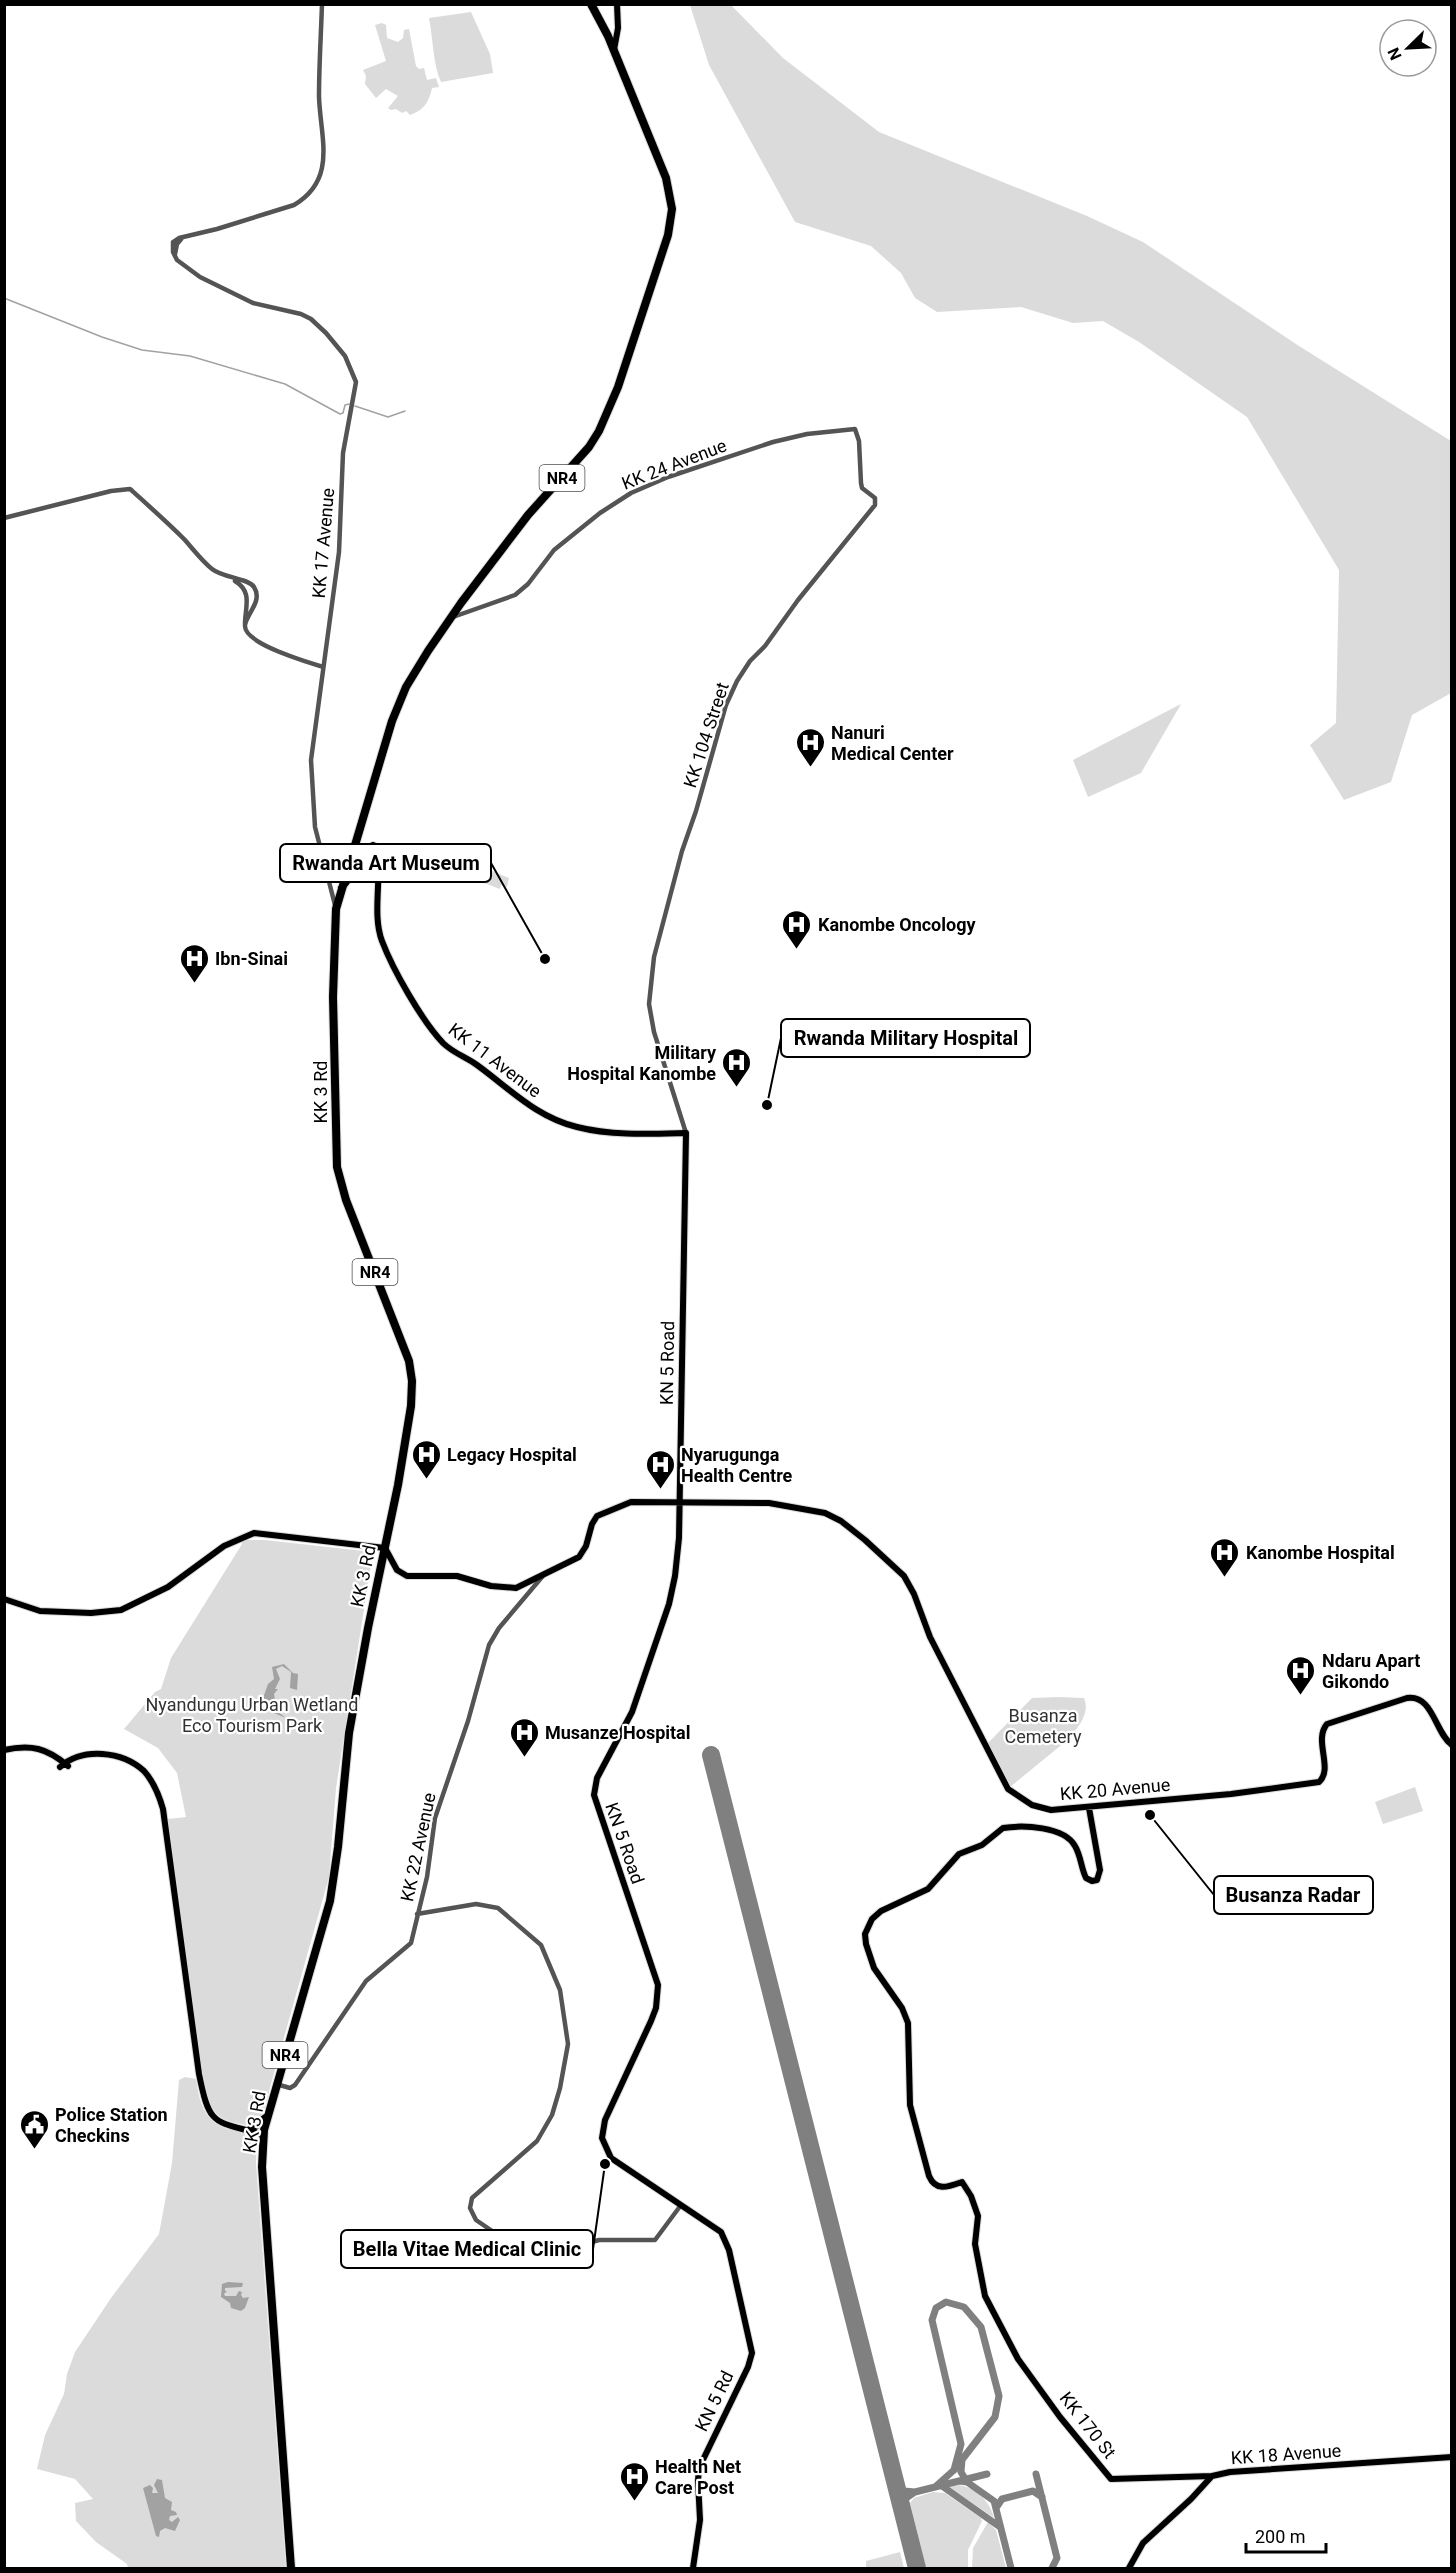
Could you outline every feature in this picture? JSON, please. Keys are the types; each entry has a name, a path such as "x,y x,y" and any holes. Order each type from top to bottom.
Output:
{"highway":[{"name":"NR4","path":"452,618 528,515 594,440 611,405 668,235 671,200 657,154 614,50 591,4"},
{"name":"KK 3 Rd","path":"291,2568 262,2176 264,2133 276,2084 330,1901 338,1846 349,1732 404,1453 412,1381 404,1348 346,1200 337,1167 333,997 336,909 399,703 413,674 452,618"},
{"path":"263,2146 248,2130 268,2116"}],"main road":[{"path":"614,50 618,28 617,4"},
{"name":"KK 11 Avenue","path":"341,888 351,878 367,848 375,846 379,927 382,941 394,966 444,1044 475,1064 512,1094 534,1109 575,1127 630,1134 686,1133"},
{"name":"KN 5 Road","path":"686,1133 679,1538 673,1593 632,1712 597,1778 594,1795 658,1985 656,2008 605,2120 602,2142 607,2153 616,2163 721,2232 726,2240 752,2353"},
{"name":"KK 20 Avenue","path":"385,1548 397,1570 407,1576 457,1576 491,1586 510,1588 522,1586 573,1562 582,1555 592,1524 601,1512 631,1502 789,1505 817,1510 841,1521 888,1558 904,1576 914,1594 934,1645 1008,1789 1032,1805 1044,1809 1089,1808 1231,1794 1319,1782 1324,1773 1322,1739 1323,1730 1327,1724 1407,1698 1414,1697 1424,1702 1444,1738 1452,1745"},
{"path":"4,1599 40,1611 91,1613 121,1610 168,1587 224,1546 254,1533 385,1548"},
{"path":"4,1750 33,1747 49,1754 64,1766 77,1758 93,1754 119,1757 144,1772 159,1794 204,2099 211,2115 219,2122 264,2133"},
{"name":"KK 170 St","path":"1089,1808 1099,1876 1092,1881 1086,1878 1076,1848 1065,1835 1041,1830 1003,1828 982,1845 959,1854 928,1889 881,1911 866,1930 866,1944 874,1968 902,2008 908,2023 910,2105 930,2180 934,2185 940,2187 962,2182 971,2196 978,2216 975,2244 983,2291 1018,2359 1042,2389 1060,2418 1111,2479 1212,2476"},
{"name":"KN 5 Rd","path":"693,2568 700,2520 699,2468 751,2366 752,2353"},
{"name":"KK 18 Avenue","path":"1129,2568 1143,2543 1191,2499 1212,2476 1230,2472 1452,2457"}],"street":[{"name":"KK 17 Avenue","path":"322,4 319,100 325,147 320,176 316,184 302,200 294,205 183,237 173,242 172,248 175,257 194,273 253,303 301,314 311,319 336,345 355,376 356,391 343,453 339,552 311,760 315,827 336,909"},
{"name":"KK 24 Avenue","path":"452,618 515,595 528,584 554,550 600,513 631,493 668,477 773,442 807,434 855,429 859,441 862,488 876,502"},
{"path":"4,518 111,491 130,489 178,533 213,571 251,584 255,588 256,600 245,624"},
{"name":"KK 104 Street","path":"686,1133 650,1017 650,986 654,957 682,851 732,690 743,671 872,512 876,502"},
{"path":"233,579 242,586 247,595 245,624 247,632 258,641 323,667"},
{"path":"461,603 469,612"},
{"name":"KK 22 Avenue","path":"276,2084 290,2088 295,2085 366,1981 411,1943 427,1877 435,1818 468,1722 489,1645 499,1628 542,1577"},
{"path":"417,1914 476,1904 498,1908 541,1945 560,1990 568,2042 556,2103 537,2141 472,2198 470,2208 476,2220 514,2246 560,2252 600,2240 655,2240 681,2205"}],"green space":[{"path":"690,5 731,5 783,58 879,132 1087,216 1143,242 1299,346 1451,441 1451,693 1412,715 1391,782 1344,800 1310,745 1336,723 1339,570 1247,417 1139,342 1103,321 1073,323 1021,307 937,312 915,298 901,273 871,246 795,222 709,65"},
{"path":"471,12 490,54 493,73 441,82 435,60 429,18"},
{"path":"382,23 386,25 387,38 398,42 403,38 404,30 409,29 416,66 419,69 424,68 427,80 436,78 439,87 432,88 425,105 410,115 406,111 402,113 388,108 398,96 386,89 376,98 365,84 366,76 363,70 386,61 375,25"},
{"path":"1181,704 1141,773 1088,797 1073,760"},
{"path":"475,864 509,878 507,887 501,885 500,889 471,878"},
{"name":"Nyandungu Urban Wetland Eco Tourism Park","path":"242,1540 265,1540 373,1552 336,1788 329,1877 266,2105 258,2120 248,2125 220,2117 213,2109 204,2088 168,1819 186,1817 177,1773 158,1748 124,1729 155,1692 161,1689 171,1658 242,1544"},
{"name":"Busanza Cemetery","path":"1032,1698 1084,1698 1086,1710 1081,1722 1065,1742 1010,1787 988,1743"},
{"path":"1415,1787 1423,1811 1383,1824 1375,1802"},
{"path":"185,2077 196,2079 201,2103 208,2116 216,2124 248,2135 253,2140 256,2149 286,2568 128,2568 127,2564 96,2542 76,2521 75,2503 93,2499 75,2479 37,2469 45,2435 64,2394 67,2374 75,2352 111,2298 159,2234 172,2163 179,2080"},
{"path":"959,2485 981,2496 989,2506 994,2518 949,2487"},
{"path":"933,2492 945,2493 981,2518 982,2521 968,2550 968,2568 926,2568 910,2503 914,2498"},
{"path":"988,2522 996,2530 1006,2568 972,2568 973,2548"},
{"path":"900,2552 904,2568 866,2568 866,2561"}],"shaded area":[{"path":"284,1664 293,1673 298,1674 297,1690 290,1688 291,1672 282,1666 276,1669 280,1679 275,1689 278,1689 274,1694 277,1711 286,1718 274,1713 263,1698 268,1684 274,1679 272,1667"},
{"path":"243,2283 242,2287 225,2288 227,2291 224,2294 225,2296 236,2296 239,2291 242,2292 243,2298 249,2297 245,2308 241,2311 231,2308 230,2303 221,2297 222,2284"},
{"path":"157,2479 162,2480 165,2498 172,2502 171,2510 177,2515 170,2516 169,2520 172,2522 178,2517 180,2520 175,2531 165,2528 160,2531 159,2537 156,2536 143,2488 150,2485 153,2488 152,2493 158,2493 154,2485"}],"waterway":[{"path":"4,298 102,337 142,350 190,356 285,384 340,414 343,413 345,405 349,404"},
{"path":"355,406 388,417 405,411"}],"taxiway":[{"path":"935,2487 954,2470 961,2444 932,2320 936,2308 946,2302 964,2307 981,2327 999,2396 995,2417 954,2470"},
{"path":"962,2460 961,2472 967,2482"},
{"path":"902,2511 905,2499 915,2492 987,2474"},
{"path":"1036,2474 1057,2558 1052,2568"},
{"path":"894,2479 904,2491 915,2492"},
{"path":"960,2481 967,2482 994,2501 1011,2568"},
{"path":"942,2486 1000,2527"},
{"path":"996,2508 1002,2499 1033,2491 1042,2497"}],"runway":[{"path":"711,1755 917,2568"}],"place":[{"name":"Nanuri Medical Center","path":"810,768"},
{"name":"Kanombe Oncology","path":"797,950"},
{"name":"Rwanda Art Museum","path":"545,959"},
{"name":"Ibn-Sinai","path":"194,984"},
{"name":"Military Hospital Kanombe","path":"737,1088"},
{"name":"Rwanda Military Hospital","path":"767,1105"},
{"name":"Legacy Hospital","path":"426,1480"},
{"name":"Nyarugunga Health Centre","path":"660,1490"},
{"name":"Kanombe Hospital","path":"1225,1578"},
{"name":"Ndaru Apart Gikondo","path":"1301,1696"},
{"name":"Musanze Hospital","path":"524,1758"},
{"name":"Busanza Radar","path":"1150,1815"},
{"name":"Police Station Checkins","path":"34,2150"},
{"name":"Bella Vitae Medical Clinic","path":"605,2164"},
{"name":"Health Net Care Post","path":"634,2502"}]}
